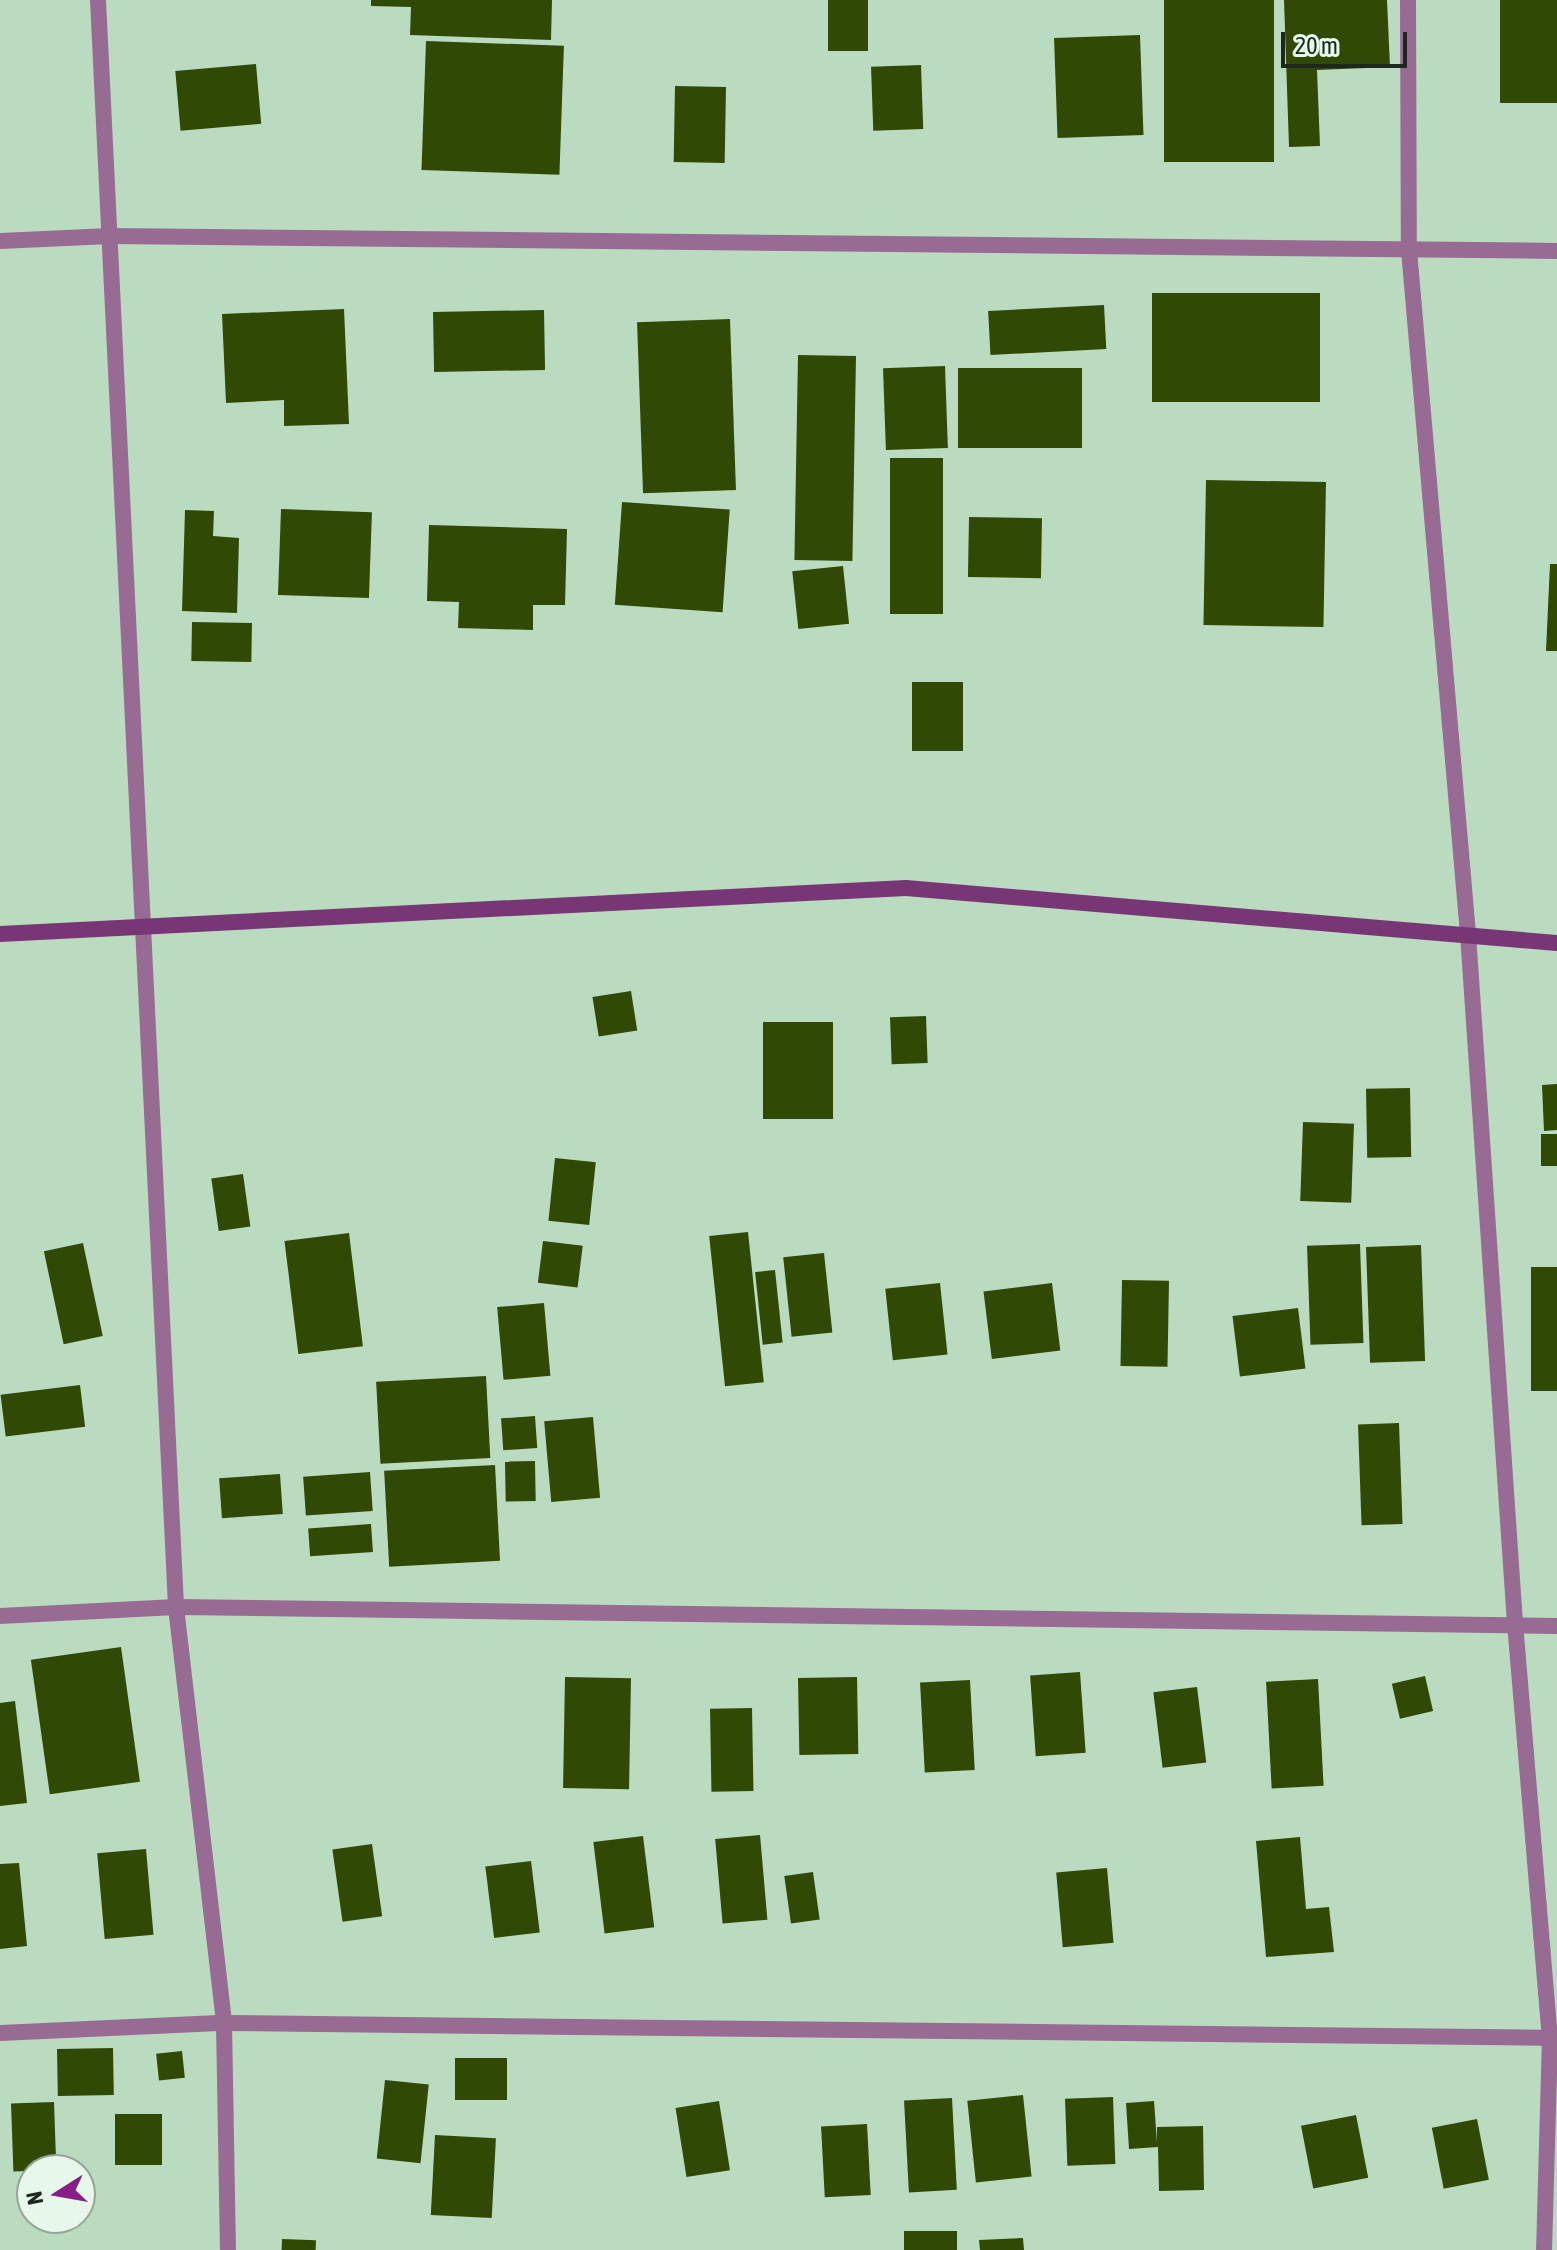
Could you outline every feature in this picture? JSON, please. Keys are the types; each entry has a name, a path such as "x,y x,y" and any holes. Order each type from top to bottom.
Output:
{"main road":[{"path":"0,934 906,888 1557,943"}],"street":[{"path":"98,0 176,1607 224,2023 228,2250"},
{"path":"1408,0 1409,250 1468,934 1515,1623 1554,2038 1544,2250"},
{"path":"0,241 110,236 1557,251"},
{"path":"0,1616 176,1607 1515,1623 1557,1626"},
{"path":"0,2033 224,2023 1554,2038"}],"building":[{"path":"371,0 552,0 551,40 410,35 411,7 371,6"},
{"path":"828,0 868,0 868,51 828,51"},
{"path":"1164,0 1274,0 1274,162 1164,162"},
{"path":"1284,0 1387,0 1390,67 1317,70 1320,146 1289,147"},
{"path":"1500,0 1557,0 1557,103 1500,103"},
{"path":"1140,35 1143,135 1058,138 1054,38"},
{"path":"426,41 564,46 559,175 421,170"},
{"path":"256,64 261,124 181,131 175,71"},
{"path":"921,65 923,129 873,131 871,67"},
{"path":"675,86 726,87 725,163 674,162"},
{"path":"1152,293 1320,293 1320,402 1152,402"},
{"path":"1104,305 1106,349 990,355 988,311"},
{"path":"344,309 349,424 284,426 284,400 226,403 222,314"},
{"path":"544,310 545,370 434,372 433,312"},
{"path":"730,319 736,490 643,493 637,322"},
{"path":"798,355 856,356 852,561 794,560"},
{"path":"945,366 948,448 886,450 883,368"},
{"path":"958,368 1082,368 1082,448 958,448"},
{"path":"890,458 943,458 943,614 890,614"},
{"path":"1206,480 1326,482 1323,627 1203,625"},
{"path":"622,502 730,510 723,612 615,605"},
{"path":"281,509 372,512 369,598 278,595"},
{"path":"185,510 214,511 213,536 239,538 237,613 182,611"},
{"path":"969,517 1042,518 1041,578 968,577"},
{"path":"429,525 567,529 565,605 533,605 533,630 458,628 459,602 427,601"},
{"path":"1550,564 1557,564 1557,651 1546,651"},
{"path":"843,566 849,624 798,629 792,571"},
{"path":"192,622 252,623 251,662 191,661"},
{"path":"912,682 963,682 963,751 912,751"},
{"path":"631,991 637,1031 599,1037 592,997"},
{"path":"926,1016 928,1063 892,1064 890,1017"},
{"path":"763,1022 833,1022 833,1119 763,1119"},
{"path":"1557,1084 1557,1130 1544,1131 1542,1085"},
{"path":"1410,1088 1411,1157 1367,1158 1366,1089"},
{"path":"1303,1122 1354,1124 1351,1203 1300,1201"},
{"path":"1541,1134 1557,1134 1557,1166 1541,1166"},
{"path":"555,1158 596,1162 589,1225 548,1221"},
{"path":"243,1174 250,1226 219,1231 211,1178"},
{"path":"748,1232 764,1382 725,1386 709,1236"},
{"path":"349,1233 363,1346 298,1354 284,1241"},
{"path":"543,1241 583,1246 578,1288 538,1283"},
{"path":"83,1243 103,1336 64,1344 44,1251"},
{"path":"1360,1244 1363,1343 1310,1345 1307,1246"},
{"path":"1421,1245 1425,1361 1370,1363 1366,1247"},
{"path":"824,1253 832,1333 792,1337 783,1257"},
{"path":"1531,1267 1557,1267 1557,1391 1531,1391"},
{"path":"775,1270 783,1343 763,1345 755,1272"},
{"path":"1122,1280 1169,1281 1167,1367 1120,1366"},
{"path":"940,1283 948,1355 893,1360 885,1289"},
{"path":"1052,1283 1060,1350 992,1359 984,1291"},
{"path":"544,1303 550,1376 504,1380 497,1307"},
{"path":"1298,1308 1305,1369 1240,1377 1232,1316"},
{"path":"486,1376 490,1458 380,1464 376,1382"},
{"path":"80,1385 85,1427 6,1436 1,1395"},
{"path":"535,1416 537,1448 503,1450 501,1418"},
{"path":"593,1417 600,1498 551,1502 544,1421"},
{"path":"1399,1423 1403,1524 1362,1525 1358,1424"},
{"path":"535,1461 536,1501 506,1502 505,1462"},
{"path":"495,1465 500,1561 389,1567 384,1471"},
{"path":"370,1472 373,1511 306,1516 303,1477"},
{"path":"280,1474 283,1514 222,1518 219,1478"},
{"path":"371,1524 373,1552 310,1556 308,1528"},
{"path":"121,1647 140,1782 50,1794 31,1660"},
{"path":"1080,1672 1086,1753 1036,1756 1030,1675"},
{"path":"1425,1676 1433,1711 1400,1719 1392,1684"},
{"path":"565,1677 631,1678 629,1789 563,1788"},
{"path":"857,1677 858,1754 799,1755 798,1678"},
{"path":"1318,1679 1324,1786 1272,1789 1266,1682"},
{"path":"970,1680 975,1770 925,1772 920,1683"},
{"path":"1197,1687 1206,1762 1163,1768 1153,1692"},
{"path":"15,1701 27,1803 0,1806 0,1703"},
{"path":"752,1708 753,1791 711,1792 710,1709"},
{"path":"760,1835 767,1920 723,1924 715,1839"},
{"path":"643,1836 654,1927 605,1933 593,1842"},
{"path":"1300,1837 1306,1909 1329,1907 1334,1952 1266,1957 1256,1841"},
{"path":"372,1844 382,1916 343,1922 332,1850"},
{"path":"146,1849 153,1935 105,1939 97,1853"},
{"path":"531,1861 540,1932 494,1938 485,1867"},
{"path":"19,1863 27,1946 0,1949 0,1864"},
{"path":"1107,1868 1114,1943 1063,1947 1056,1872"},
{"path":"813,1872 820,1920 791,1924 784,1876"},
{"path":"113,2048 114,2095 58,2096 57,2049"},
{"path":"182,2051 185,2078 159,2081 156,2054"},
{"path":"455,2058 507,2058 507,2100 455,2100"},
{"path":"385,2080 429,2085 421,2163 377,2159"},
{"path":"1023,2095 1032,2177 976,2182 967,2101"},
{"path":"1113,2097 1115,2164 1067,2166 1065,2099"},
{"path":"952,2098 957,2190 909,2192 904,2101"},
{"path":"719,2101 730,2170 686,2177 676,2108"},
{"path":"1154,2101 1157,2143 1157,2127 1203,2126 1204,2190 1159,2191 1158,2147 1129,2149 1126,2103"},
{"path":"54,2102 56,2154 16,2154 16,2171 13,2171 11,2104"},
{"path":"115,2114 162,2114 162,2165 115,2165"},
{"path":"1356,2115 1368,2178 1313,2189 1301,2126"},
{"path":"1477,2119 1489,2180 1444,2189 1432,2128"},
{"path":"867,2124 871,2195 825,2197 821,2126"},
{"path":"435,2135 496,2138 492,2218 431,2215"},
{"path":"904,2231 957,2231 957,2250 904,2250"},
{"path":"1023,2238 1024,2250 980,2250 979,2240"},
{"path":"282,2239 316,2240 316,2250 282,2250"}]}
